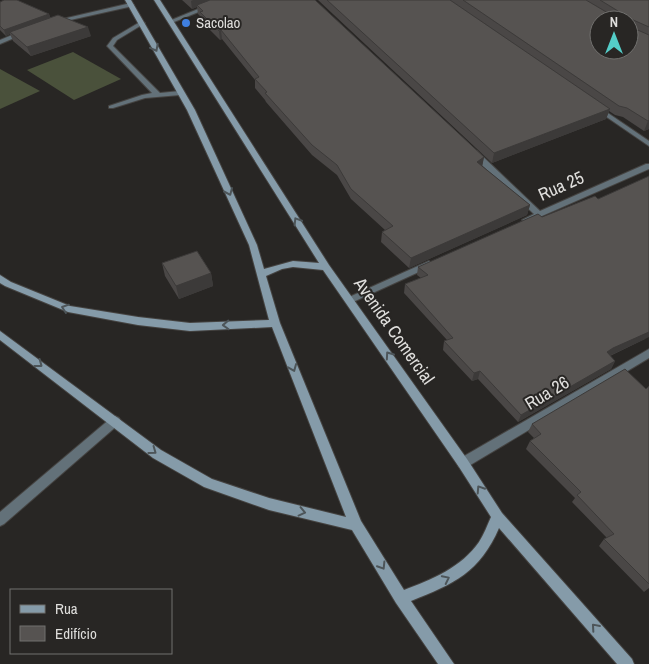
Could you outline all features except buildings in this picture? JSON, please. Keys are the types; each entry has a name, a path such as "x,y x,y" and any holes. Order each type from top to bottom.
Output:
{"street":[{"name":"Avenida Comercial","path":"157,0 326,267 463,463 498,517 627,664"},
{"path":"172,22 225,0"},
{"path":"54,22 130,3 191,110 253,245 275,323 356,525 401,598 447,664"},
{"path":"142,23 114,39 110,46 158,95"},
{"path":"0,42 31,29"},
{"path":"111,107 144,96 180,93"},
{"path":"593,105 649,144"},
{"path":"468,147 539,214"},
{"name":"Rua 25","path":"521,222 649,166"},
{"path":"350,300 440,259"},
{"path":"262,274 283,264 304,263 326,267"},
{"path":"0,278 8,284 68,309 138,321 190,327 275,323"},
{"path":"0,335 156,454 208,483 269,504 356,525"},
{"name":"Rua 26","path":"463,463 649,353"},
{"path":"0,520 115,421"},
{"path":"401,598 429,588 457,574 481,550 498,517"}],"green space":[{"path":"73,52 121,79 74,100 27,70"},
{"path":"0,69 40,91 0,109"}],"place":[{"name":"Sacolao","path":"186,23"}]}
